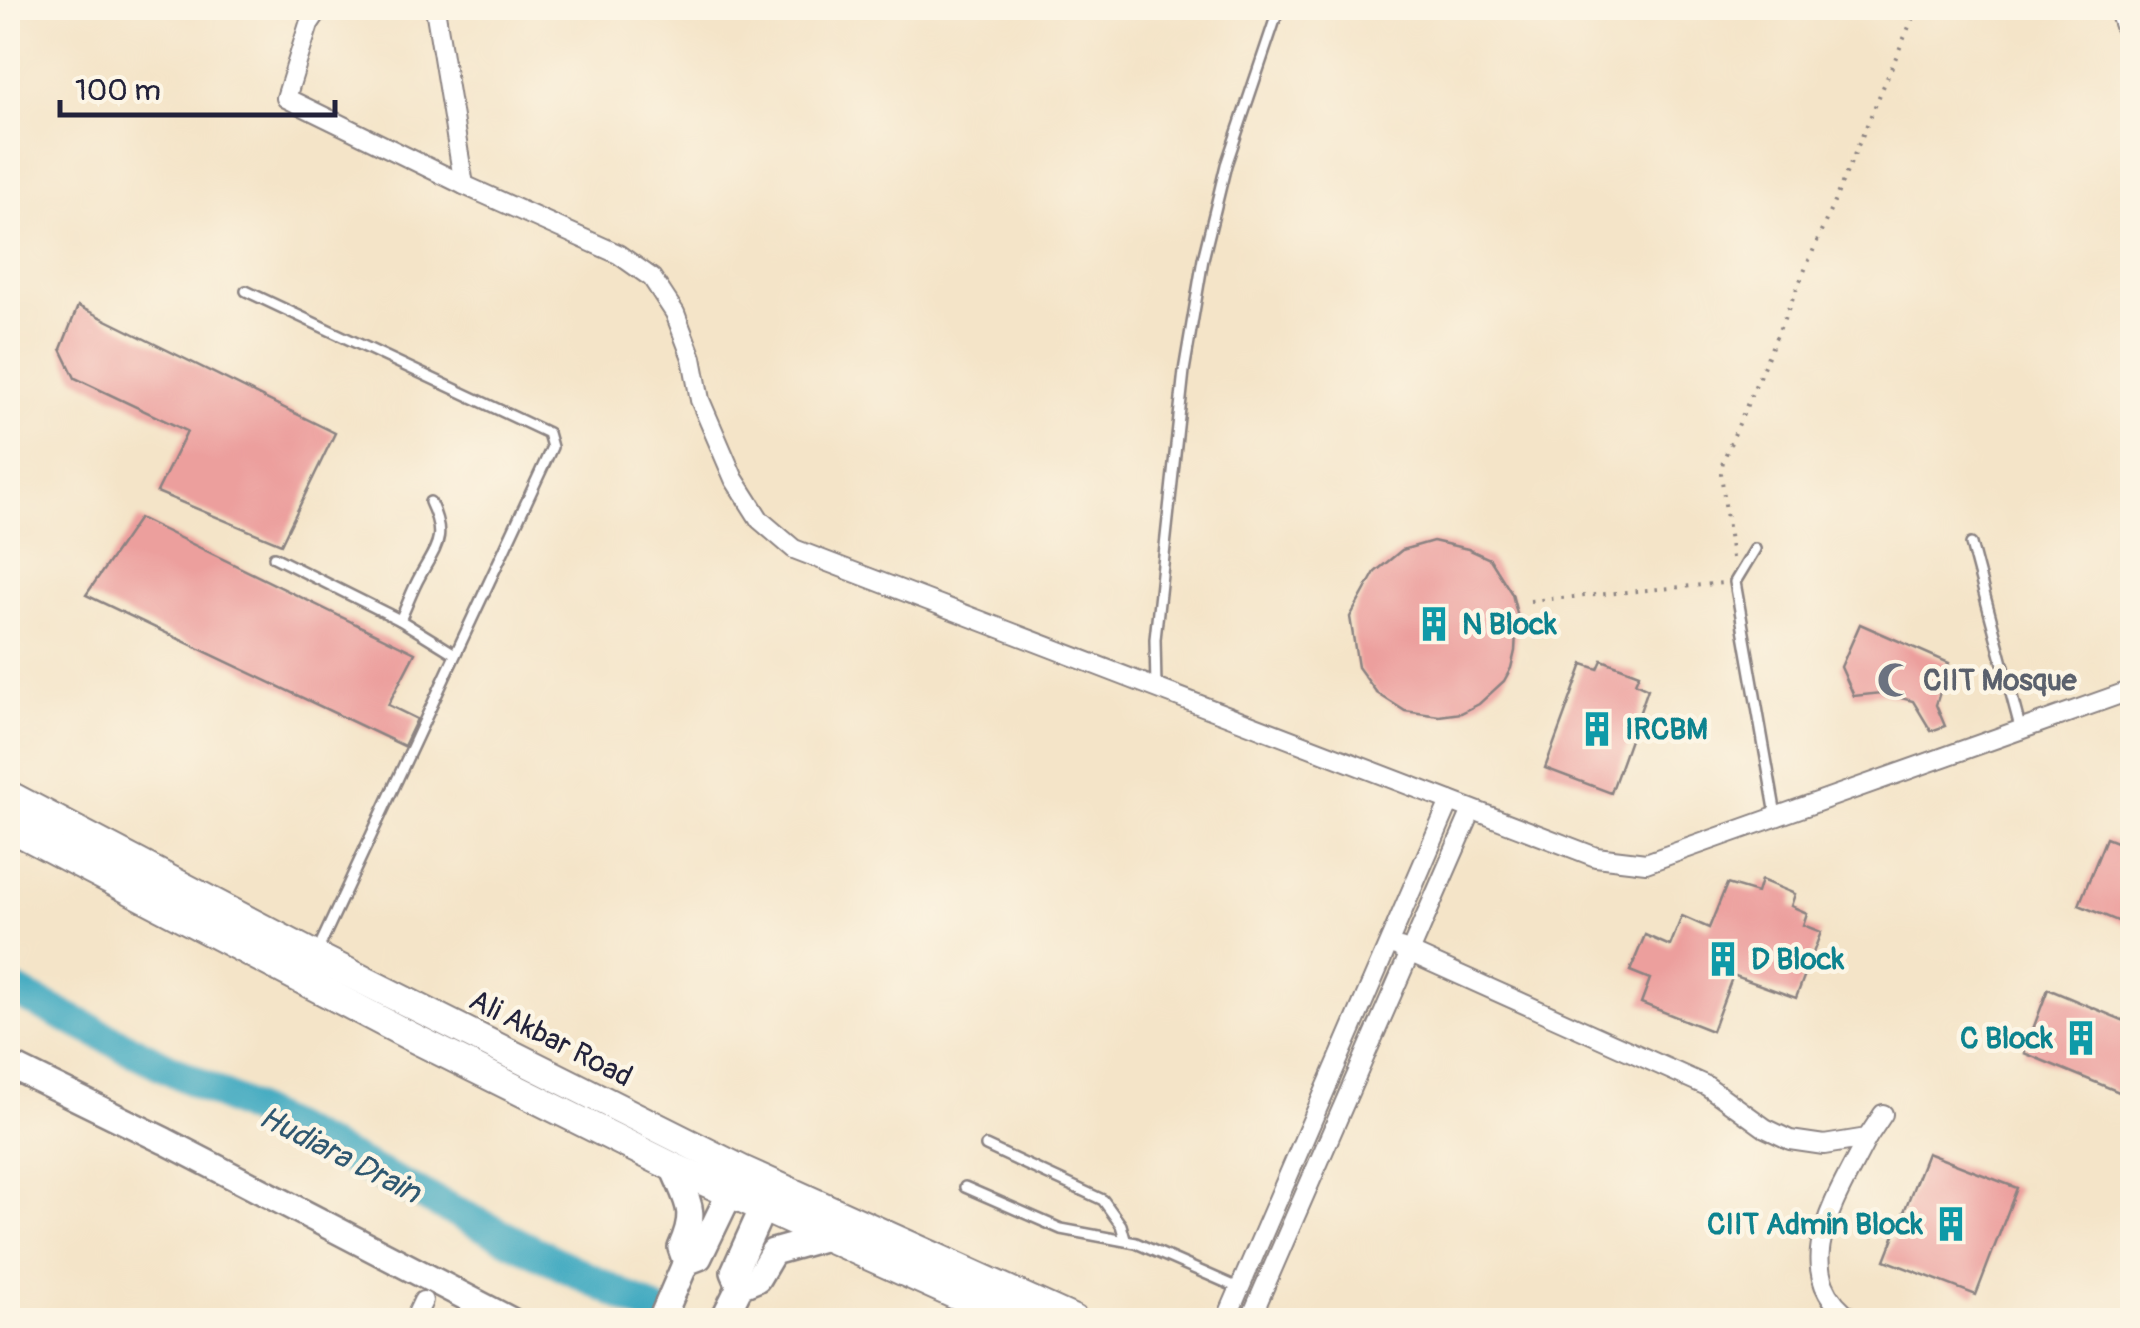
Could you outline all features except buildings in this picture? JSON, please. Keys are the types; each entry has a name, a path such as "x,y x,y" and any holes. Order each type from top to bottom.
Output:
{"main road":[{"name":"Ali Akbar Road","path":"8,795 736,1182 1074,1320"},
{"name":"Ali Akbar Road","path":"8,826 673,1168 736,1182"},
{"path":"8,1064 166,1140 510,1320"},
{"path":"661,1320 686,1262 681,1248 692,1223 692,1213 673,1168"},
{"path":"686,1262 699,1257 736,1182"},
{"name":"Ali Akbar Road","path":"768,1197 823,1238 1011,1320"},
{"path":"740,1286 734,1272 768,1197"},
{"path":"723,1320 740,1286 758,1279 773,1252 823,1238"}],"street":[{"path":"320,8 309,24 286,98 464,185 618,254 652,278 675,313 692,358 700,400 734,479 760,520 794,550 1596,857 1646,863 2132,690"},
{"path":"435,8 464,185"},
{"path":"2118,8 2132,50"},
{"path":"1226,1320 1450,802"},
{"path":"1250,1320 1472,810"},
{"path":"1390,944 1707,1086 1766,1128 1790,1140 1824,1145 1868,1138"},
{"path":"1854,1320 1842,1312 1821,1280 1818,1251 1828,1218 1884,1114"},
{"path":"414,1320 422,1301"}],"lane":[{"path":"1156,691 1155,640 1184,371 1203,259 1226,164 1279,8"},
{"path":"246,291 548,433 552,446 315,956"},
{"path":"400,620 439,546 438,518 430,502"},
{"path":"1971,544 2020,728"},
{"path":"1755,549 1735,582 1776,816"},
{"path":"274,557 400,620 454,654"},
{"path":"986,1146 1103,1200 1121,1225 1126,1240"},
{"path":"965,1187 1061,1229 1126,1240 1240,1289"}],"path":[{"path":"1530,601 1735,582 1723,462 1916,8"}],"waterway":[{"name":"Hudiara Drain","path":"8,988 672,1320"}],"place":[{"name":"N Block","path":"1434,624"},
{"name":"CIIT Mosque","path":"1895,680"},
{"name":"IRCBM","path":"1597,729"},
{"name":"D Block","path":"1723,959"},
{"name":"C Block","path":"2081,1038"},
{"name":"CIIT Admin Block","path":"1951,1224"}]}
